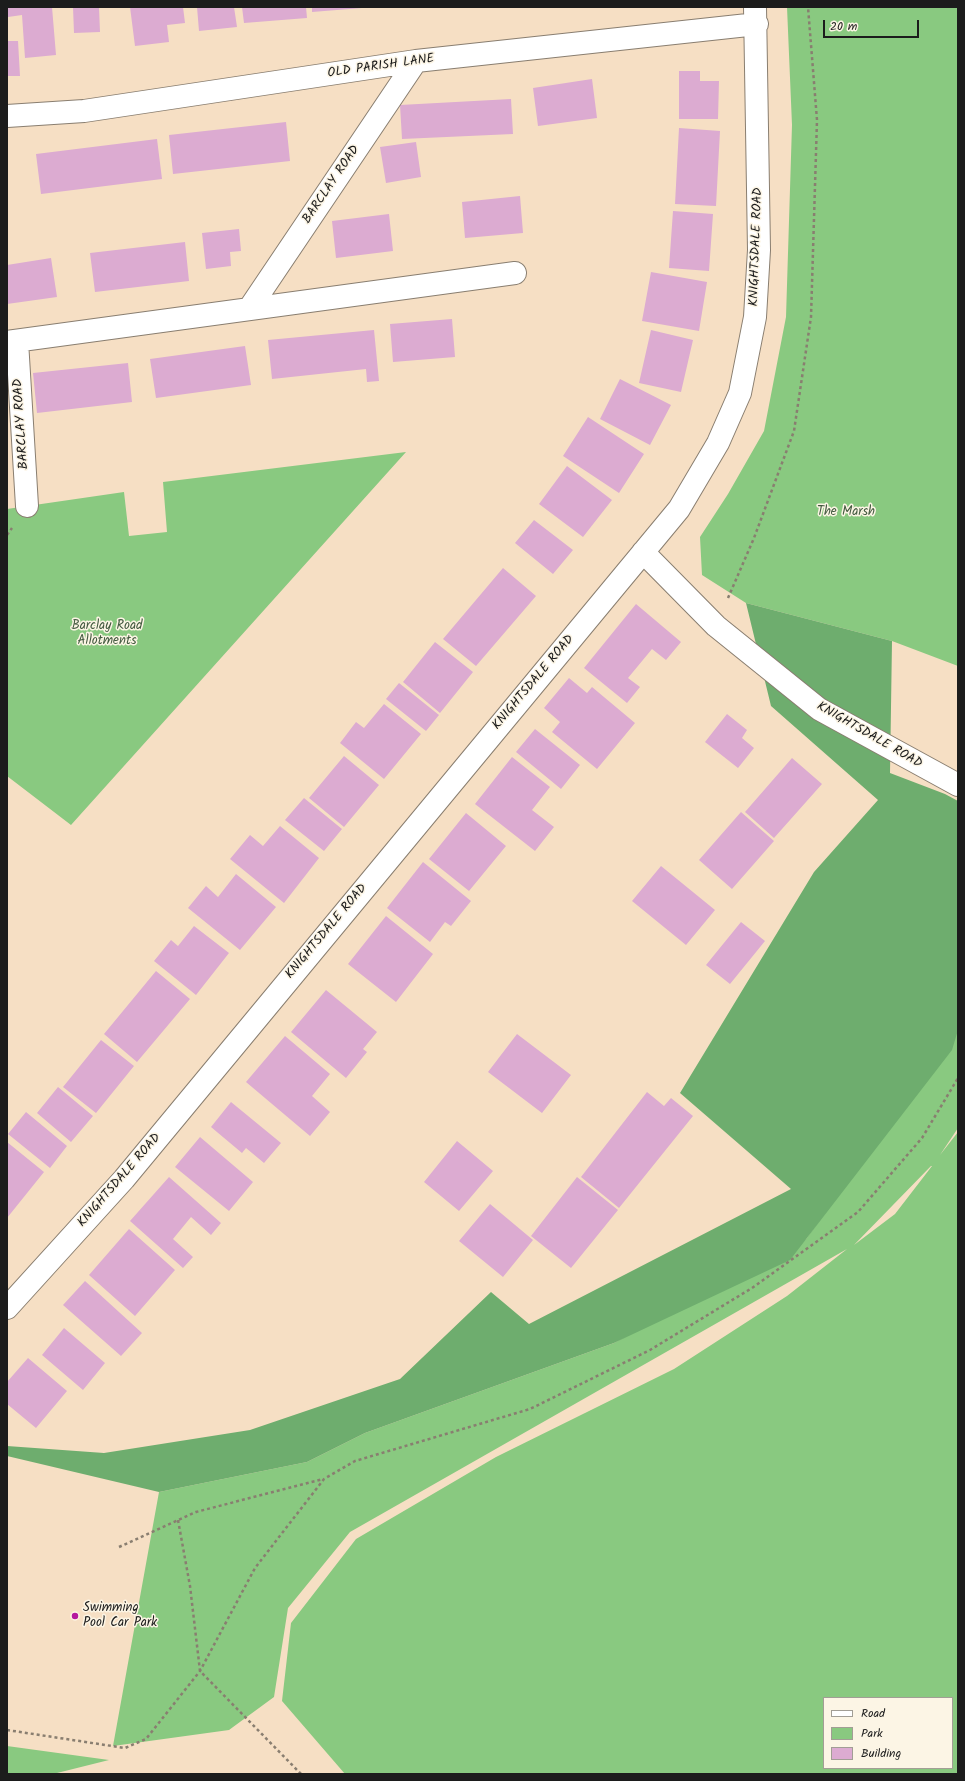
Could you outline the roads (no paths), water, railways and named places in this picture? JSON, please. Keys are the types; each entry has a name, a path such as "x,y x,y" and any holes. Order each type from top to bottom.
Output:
{"street":[{"name":"OLD PARISH LANE","path":"7,116 84,111 416,61 756,15"},
{"name":"KNIGHTSDALE ROAD","path":"7,1308 124,1179 643,552 683,502 718,443 740,393 755,317 759,250 756,15"},
{"name":"BARCLAY ROAD","path":"249,309 416,61"},
{"name":"BARCLAY ROAD","path":"27,506 12,342 515,273"},
{"name":"KNIGHTSDALE ROAD","path":"643,552 716,626 818,709 891,750 958,784"}],"place":[{"name":"Swimming Pool Car Park","path":"75,1616"}],"park label":[{"name":"The Marsh","path":"846,513"},
{"name":"Barclay Road Allotments","path":"107,634"}]}
